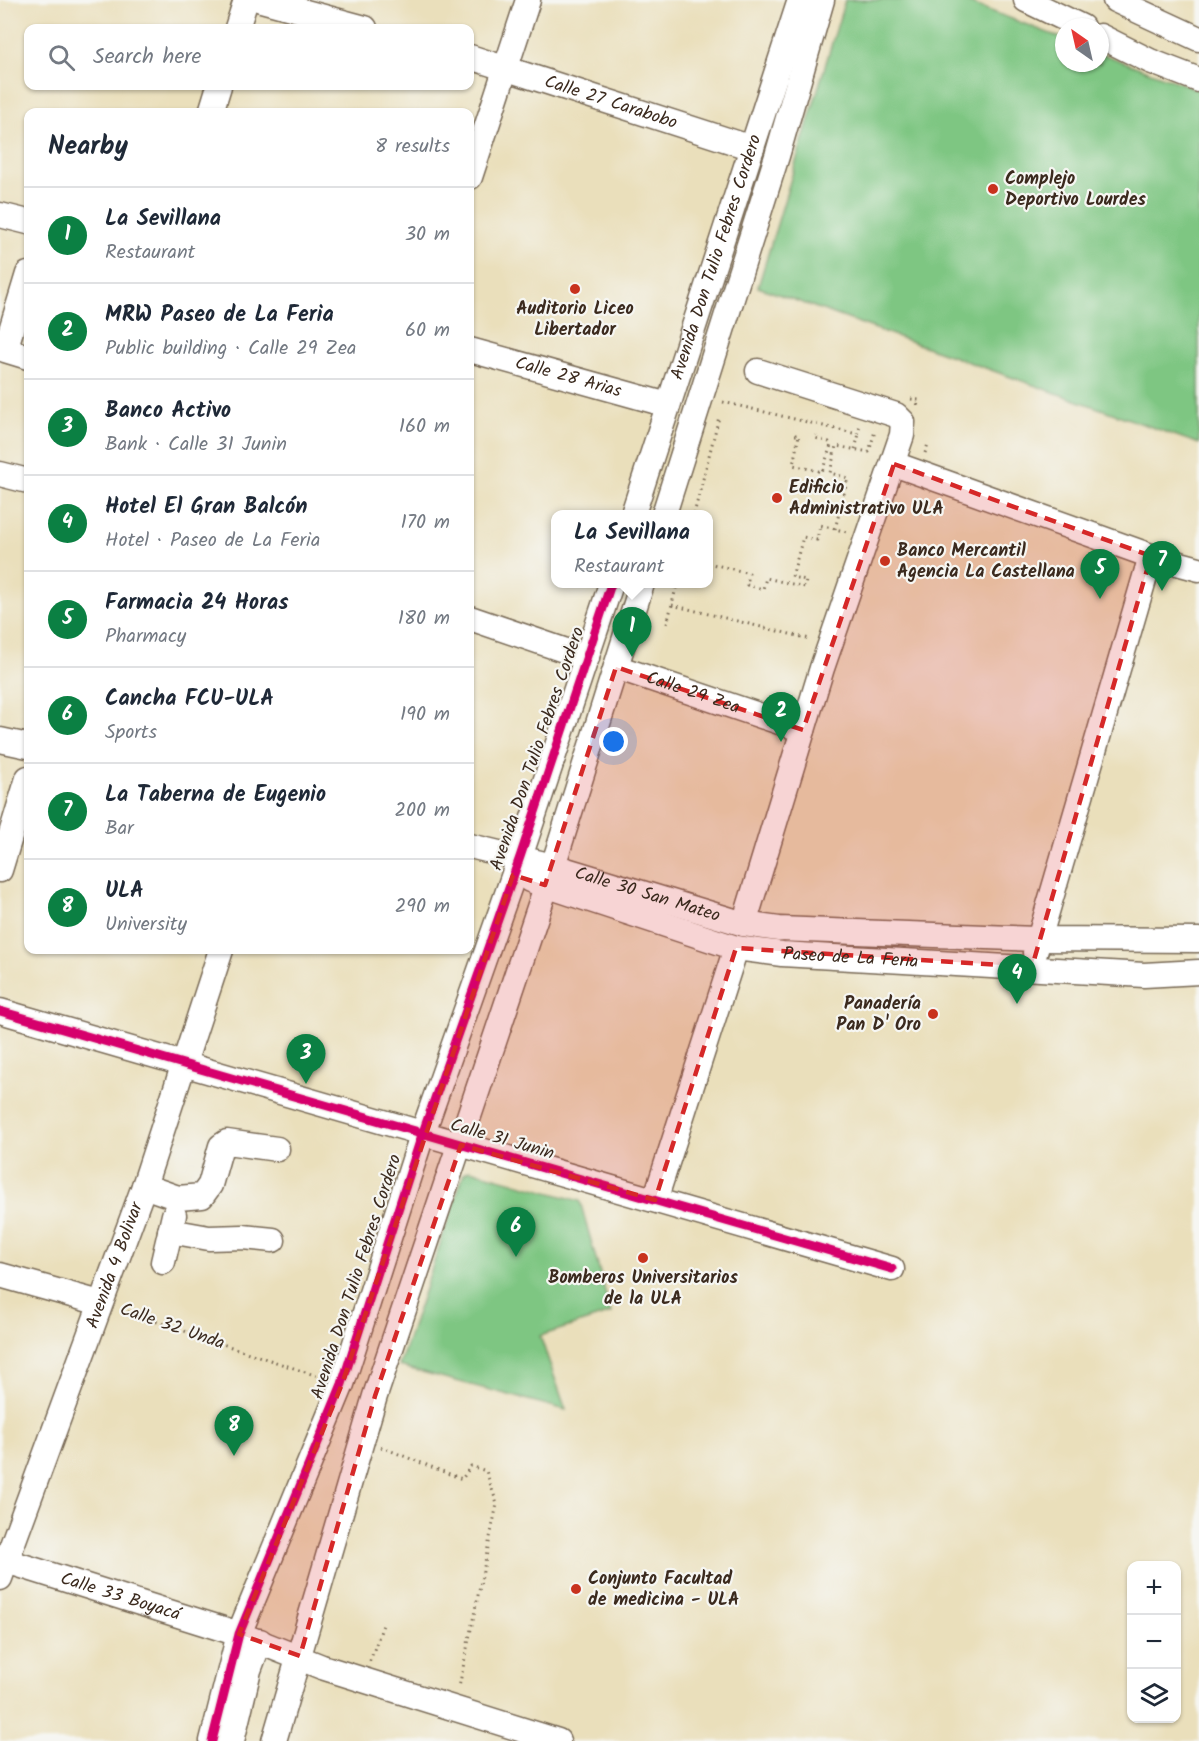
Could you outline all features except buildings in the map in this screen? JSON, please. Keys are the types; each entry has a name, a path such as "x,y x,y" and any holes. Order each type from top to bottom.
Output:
{"street":[{"path":"238,24 246,0"},
{"path":"261,0 350,24"},
{"path":"474,164 528,0"},
{"name":"Avenida Don Tulio Febres Cordero","path":"634,510 800,0"},
{"name":"Avenida Don Tulio Febres Cordero","path":"665,510 777,156 822,0"},
{"path":"1026,0 1050,5 1069,18"},
{"path":"1114,0 1199,39"},
{"path":"1109,40 1150,61 1199,80"},
{"name":"Calle 27 Carabobo","path":"474,58 752,148"},
{"path":"212,108 218,90"},
{"path":"0,215 24,221"},
{"path":"24,287 5,350 24,356"},
{"name":"Calle 28 Arias","path":"474,351 668,405"},
{"path":"744,924 802,730 882,489 894,464 903,422 896,415 758,371"},
{"path":"894,464 1151,556 1199,569"},
{"path":"0,474 24,480"},
{"path":"1032,967 1037,939 1151,556"},
{"name":"Avenida Don Tulio Febres Cordero","path":"212,1741 342,1384 422,1135 610,588"},
{"path":"273,1741 375,1396 461,1145 641,588"},
{"path":"474,619 587,658"},
{"name":"Calle 29 Zea","path":"616,667 802,730"},
{"path":"0,740 24,745"},
{"path":"0,870 24,791"},
{"path":"474,848 516,866 549,875"},
{"name":"Paseo de La Feria","path":"549,875 736,948 782,954 1144,975 1199,972"},
{"name":"Calle 30 San Mateo","path":"549,875 744,924"},
{"name":"Paseo de La Feria","path":"744,924 779,929 1037,939 1199,940"},
{"path":"655,1200 736,948"},
{"name":"Avenida 4 Bolivar","path":"2,1566 144,1186 220,954"},
{"name":"Calle 31 Junin","path":"0,1011 422,1135 892,1269"},
{"path":"144,1186 178,1198 202,1196 210,1185 221,1146 227,1142 277,1149"},
{"path":"163,1262 178,1198"},
{"path":"170,1231 209,1238 273,1240"},
{"name":"Calle 32 Unda","path":"0,1275 100,1303"},
{"name":"Calle 33 Boyacá","path":"2,1566 250,1638 363,1680 558,1741"},
{"path":"232,1741 249,1670 250,1638"}],"path":[{"path":"695,510 725,393"},
{"path":"902,396 919,400 916,411"},
{"path":"723,402 857,435"},
{"path":"855,449 862,420"},
{"path":"835,529 848,478 830,473 834,454 838,445 869,452 876,426"},
{"path":"795,435 799,435 793,465 822,472 831,445 829,442 815,438 816,435"},
{"path":"925,455 928,444"},
{"path":"713,564 749,573 747,585 762,589 766,578 805,587 806,580 792,577 803,537 817,540 820,525 847,532"},
{"path":"667,624 676,588"},
{"path":"672,604 818,641"},
{"path":"363,1439 462,1479 471,1466 486,1471 490,1482 497,1504 454,1709"},
{"path":"363,1680 384,1622"}],"highlighted area":[{"path":"894,464 1151,556 1032,967 736,948 655,1200 461,1145 375,1396 300,1656 239,1634 342,1384 513,875 545,885 616,667 803,730"}],"green space":[{"name":"Complejo Deportivo Lourdes","path":"845,0 962,0 1055,36 1055,72 1109,72 1109,56 1199,90 1199,444 758,287"},
{"path":"470,1170 580,1201 611,1313 540,1336 566,1410 399,1366 464,1173"}],"cycle path":[{"path":"212,1741 239,1634 342,1384 422,1135 520,857 610,588"},
{"path":"0,1011 892,1269"}],"place":[{"name":"Complejo Deportivo Lourdes","path":"993,189"},
{"name":"Auditorio Liceo Libertador","path":"575,289"},
{"name":"Edificio Administrativo ULA","path":"777,498"},
{"name":"Banco Mercantil Agencia La Castellana","path":"885,561"},
{"name":"La Taberna de Eugenio","path":"1162,591"},
{"name":"Farmacia 24 Horas","path":"1100,599"},
{"name":"La Sevillana","path":"632,657"},
{"name":"MRW Paseo de La Feria","path":"781,742"},
{"name":"Hotel El Gran Balcón","path":"1017,1004"},
{"name":"Panadería Pan D' Oro","path":"933,1014"},
{"name":"Banco Activo","path":"306,1084"},
{"name":"Cancha FCU-ULA","path":"516,1257"},
{"name":"Bomberos Universitarios de la ULA","path":"643,1258"},
{"name":"ULA","path":"234,1456"},
{"name":"Conjunto Facultad de medicina - ULA","path":"576,1589"}]}
